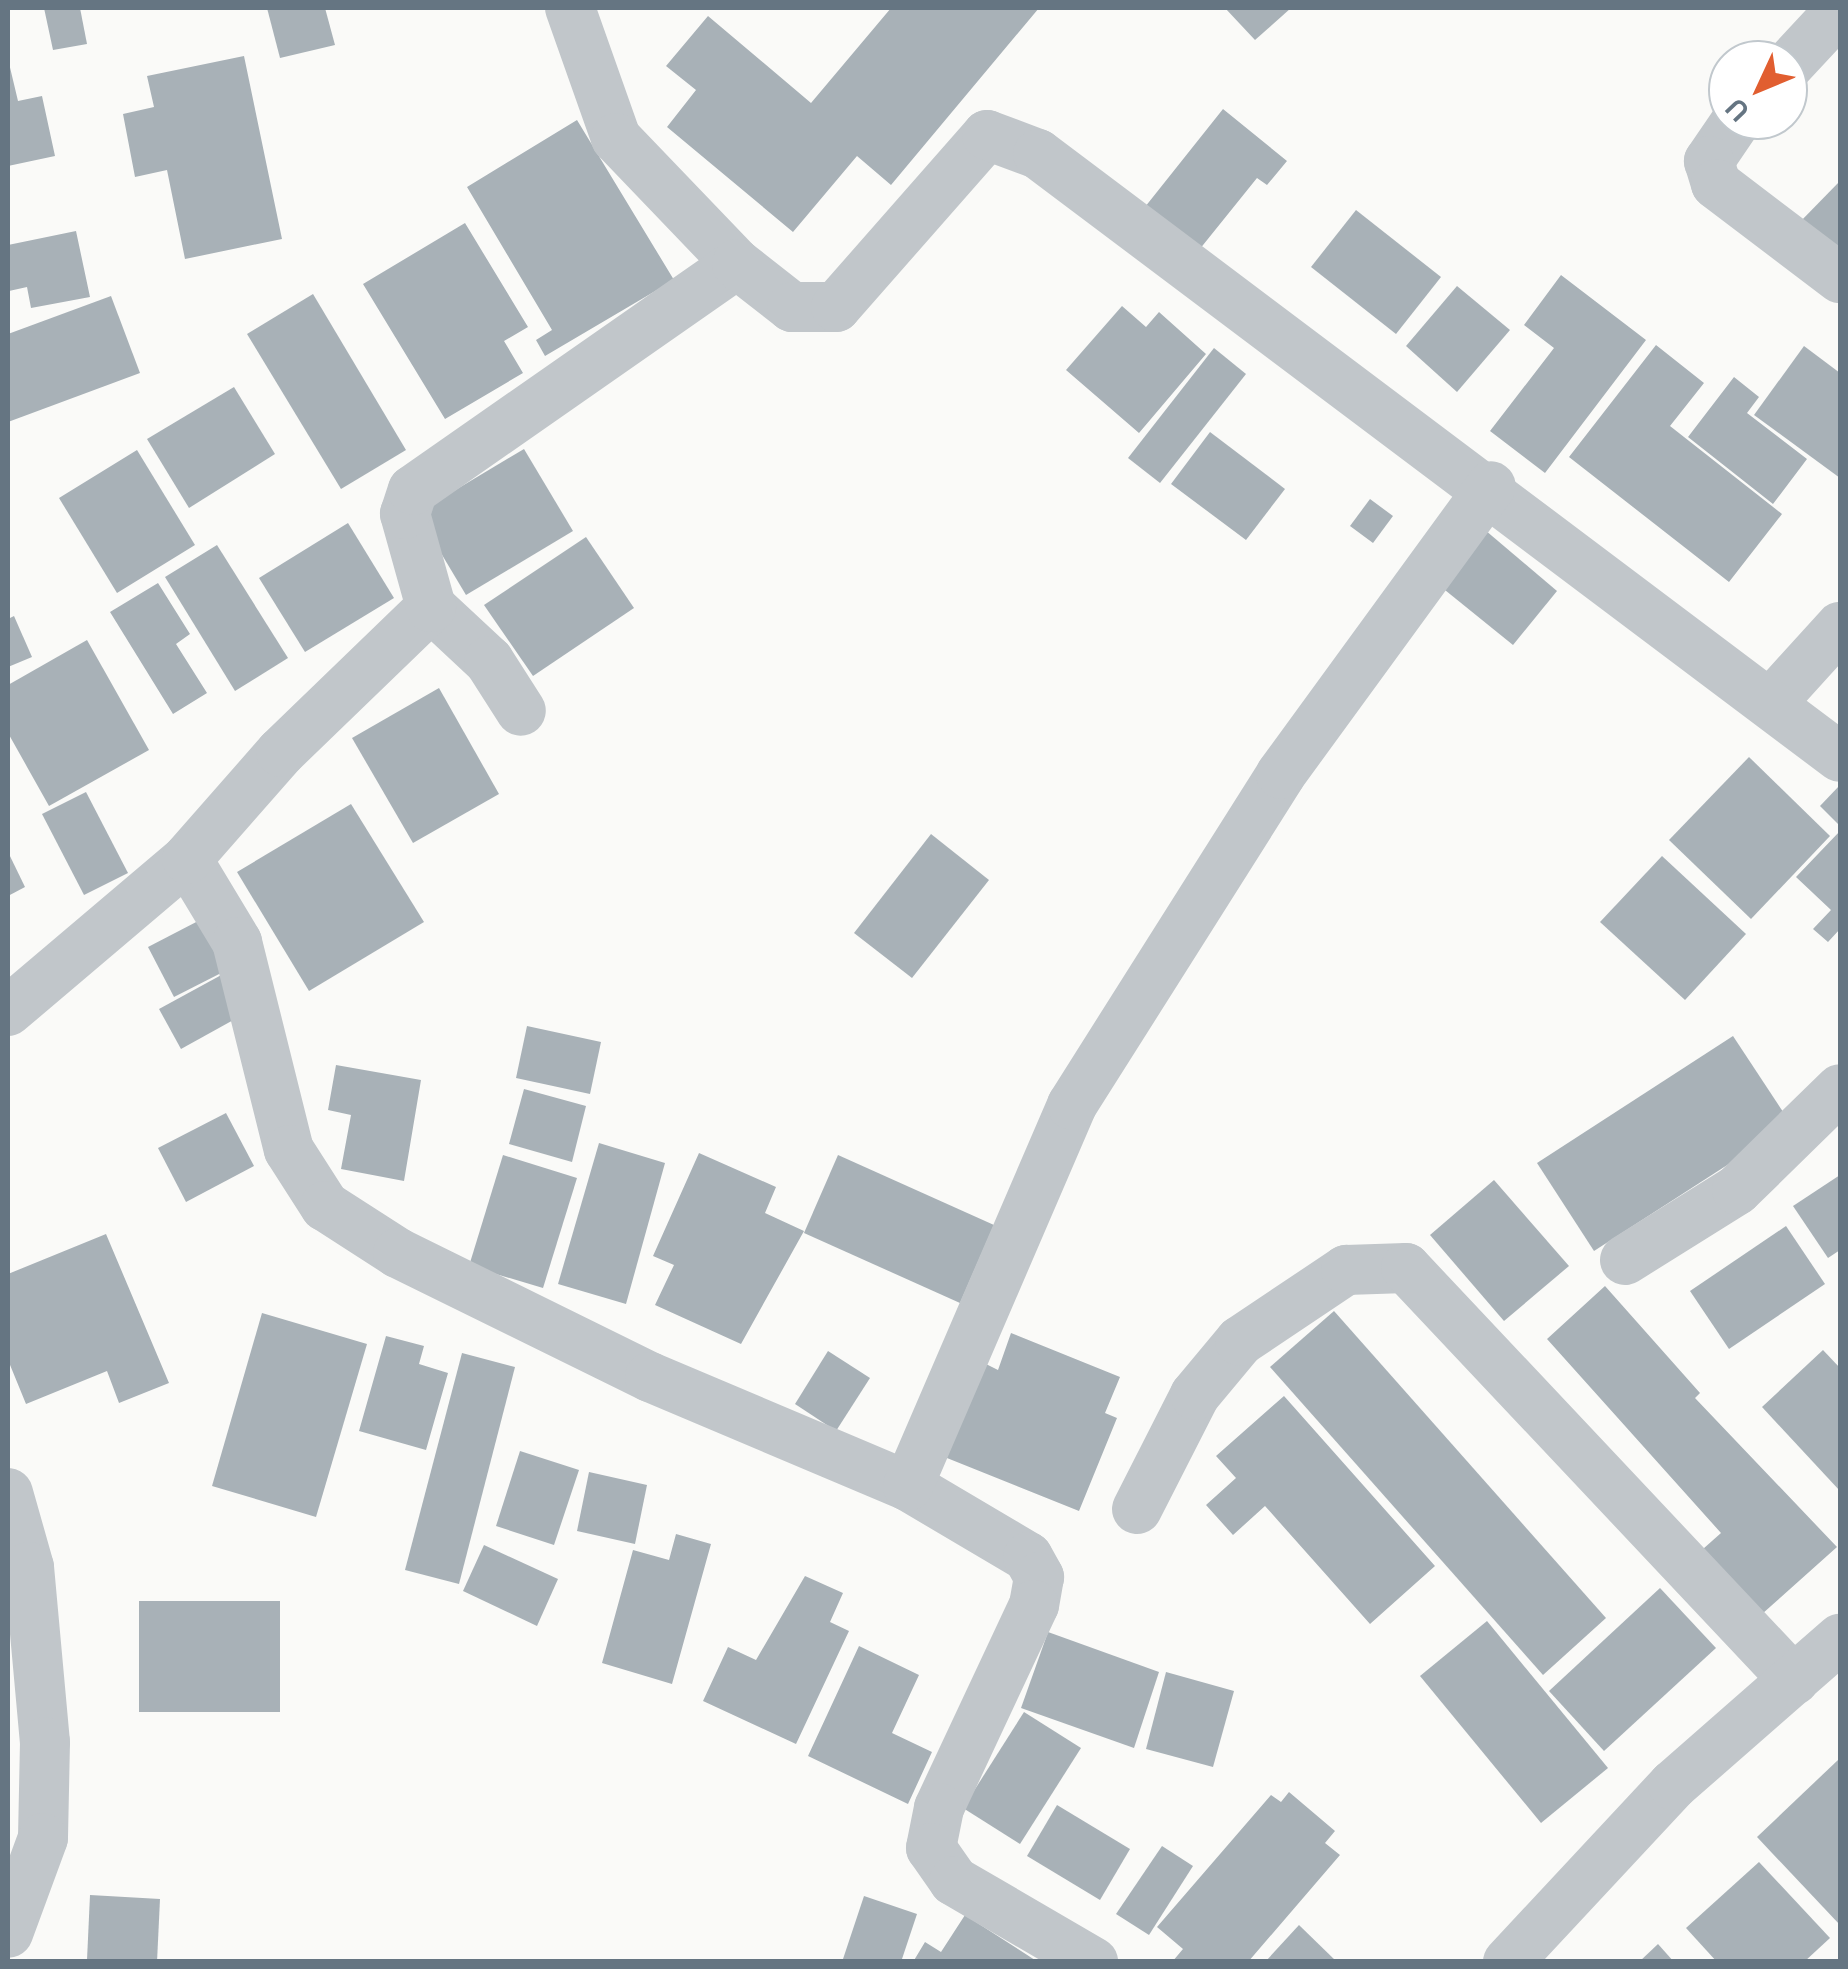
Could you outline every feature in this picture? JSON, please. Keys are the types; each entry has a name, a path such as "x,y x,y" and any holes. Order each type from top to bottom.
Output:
{"street":[{"path":"570,8 616,138 737,264 803,312 836,307 966,150 1002,134 1491,486 1840,757"},
{"path":"1808,44 1840,10"},
{"path":"1723,140 1709,161 1716,184 1840,278"},
{"path":"521,710 488,661 431,607 406,514 413,490 737,264"},
{"path":"908,1486 1072,1105 1280,774 1491,486"},
{"path":"8,1010 187,860 281,752 431,607"},
{"path":"1771,704 1840,626"},
{"path":"187,860 237,942 289,1150 325,1206 398,1252 650,1376 908,1486 1018,1549 1039,1578 940,1808 931,1848 954,1881 1093,1962"},
{"path":"1625,1260 1737,1190 1840,1089"},
{"path":"1137,1508 1195,1395 1240,1340 1346,1270 1406,1268 1794,1680"},
{"path":"8,1493 29,1568 45,1742 44,1838 8,1933"},
{"path":"1508,1962 1673,1785 1840,1639"}],"building":[{"path":"44,8 80,8 87,44 53,50"},
{"path":"267,8 325,8 335,45 280,58"},
{"path":"891,8 1039,8 891,185 857,156 793,232 667,127 696,90 666,66 708,16 811,103"},
{"path":"1225,8 1291,8 1255,40"},
{"path":"244,56 282,239 185,259 167,170 135,177 123,114 154,107 147,76"},
{"path":"8,59 18,101 42,96 55,156 8,166"},
{"path":"1223,109 1287,161 1267,185 1257,178 1195,255 1141,212"},
{"path":"577,120 674,280 545,356 536,340 552,330 467,187"},
{"path":"1840,181 1840,265 1798,224"},
{"path":"1356,210 1441,277 1396,334 1311,267"},
{"path":"465,223 528,327 504,341 523,373 445,419 363,284"},
{"path":"76,231 90,297 31,308 27,287 9,291 8,245"},
{"path":"1561,275 1646,340 1545,473 1490,431 1554,348 1524,325"},
{"path":"1457,286 1510,330 1457,392 1406,346"},
{"path":"313,294 406,450 341,489 247,334"},
{"path":"111,296 140,373 8,422 8,334"},
{"path":"1122,306 1146,327 1159,312 1206,354 1139,433 1066,370"},
{"path":"1656,345 1704,383 1670,426 1782,514 1729,582 1569,457"},
{"path":"1804,346 1840,373 1840,478 1754,415"},
{"path":"1214,348 1246,374 1160,483 1128,458"},
{"path":"1734,377 1759,397 1747,413 1807,459 1773,504 1688,437"},
{"path":"234,387 275,454 189,508 147,439"},
{"path":"1210,432 1285,489 1246,540 1171,484"},
{"path":"524,449 573,531 466,595 417,513"},
{"path":"137,450 195,545 117,593 59,498"},
{"path":"1370,499 1393,516 1373,543 1350,526"},
{"path":"348,523 394,598 305,652 259,578"},
{"path":"1485,530 1557,591 1513,645 1440,586"},
{"path":"586,537 634,608 533,676 484,605"},
{"path":"217,545 288,658 235,691 165,577"},
{"path":"158,583 190,634 176,644 207,693 173,714 110,612"},
{"path":"14,616 32,657 8,667 8,619"},
{"path":"87,640 149,750 49,806 8,733 8,685"},
{"path":"439,688 499,794 413,843 352,738"},
{"path":"1749,757 1830,836 1751,919 1669,840"},
{"path":"1840,785 1840,826 1820,806"},
{"path":"86,792 128,873 84,895 42,814"},
{"path":"351,804 424,922 309,991 237,872"},
{"path":"1840,831 1840,929 1828,942 1813,929 1831,910 1796,877"},
{"path":"931,834 989,880 912,978 854,933"},
{"path":"8,852 25,887 8,896"},
{"path":"1662,856 1746,934 1685,1000 1600,922"},
{"path":"202,919 229,969 174,997 148,947"},
{"path":"225,973 246,1013 181,1049 159,1009"},
{"path":"527,1026 601,1042 590,1094 516,1078"},
{"path":"1733,1036 1791,1124 1594,1251 1537,1163"},
{"path":"336,1065 421,1080 404,1181 341,1169 351,1115 328,1110"},
{"path":"524,1089 586,1106 572,1162 509,1144"},
{"path":"226,1113 254,1166 186,1202 158,1148"},
{"path":"599,1143 665,1163 626,1304 558,1284"},
{"path":"699,1153 776,1187 765,1213 804,1231 741,1344 655,1305 674,1265 653,1256"},
{"path":"503,1155 577,1178 543,1288 469,1266"},
{"path":"838,1155 994,1225 960,1303 804,1233"},
{"path":"1840,1175 1840,1250 1828,1258 1793,1206"},
{"path":"1494,1180 1569,1266 1504,1321 1430,1235"},
{"path":"1786,1226 1825,1284 1729,1349 1690,1291"},
{"path":"106,1234 169,1383 119,1403 107,1371 26,1404 8,1360 8,1274"},
{"path":"1605,1286 1700,1393 1695,1398 1837,1547 1762,1614 1703,1549 1721,1533 1547,1339"},
{"path":"1334,1311 1606,1618 1543,1675 1270,1367"},
{"path":"262,1313 367,1344 316,1517 212,1486"},
{"path":"1011,1333 1120,1377 1105,1413 1117,1418 1079,1511 932,1452 984,1363 998,1370"},
{"path":"386,1336 424,1346 419,1364 448,1373 426,1450 359,1431"},
{"path":"1823,1350 1840,1368 1840,1491 1762,1407"},
{"path":"828,1351 870,1378 836,1431 795,1404"},
{"path":"462,1353 515,1367 459,1584 405,1570"},
{"path":"1284,1396 1435,1566 1370,1624 1265,1506 1233,1535 1206,1505 1236,1478 1216,1456"},
{"path":"520,1451 579,1470 554,1545 496,1526"},
{"path":"589,1472 647,1485 635,1544 577,1531"},
{"path":"676,1534 711,1544 672,1684 602,1663 633,1550 669,1560"},
{"path":"484,1545 558,1579 537,1626 463,1591"},
{"path":"805,1576 843,1593 830,1622 849,1631 796,1744 703,1701 728,1647 756,1660"},
{"path":"1660,1588 1716,1648 1604,1751 1549,1691"},
{"path":"139,1601 280,1601 280,1712 139,1712"},
{"path":"1487,1621 1608,1768 1541,1823 1420,1676"},
{"path":"1048,1632 1159,1672 1134,1748 1021,1708"},
{"path":"859,1646 919,1675 892,1733 932,1752 908,1804 808,1756"},
{"path":"1166,1672 1234,1691 1213,1767 1146,1749"},
{"path":"1024,1712 1081,1748 1020,1844 963,1808"},
{"path":"1838,1760 1840,1763 1840,1925 1757,1837"},
{"path":"1289,1792 1335,1831 1325,1843 1340,1855 1248,1962 1172,1962 1183,1949 1157,1927 1271,1795 1281,1802"},
{"path":"1057,1805 1130,1849 1100,1900 1027,1856"},
{"path":"1162,1846 1193,1866 1149,1935 1116,1914"},
{"path":"1759,1862 1830,1938 1804,1962 1717,1962 1686,1928"},
{"path":"90,1895 160,1899 157,1962 87,1960"},
{"path":"864,1896 917,1914 901,1962 842,1962"},
{"path":"965,1915 1038,1962 913,1962 925,1942 941,1952"},
{"path":"1299,1925 1337,1962 1265,1962"},
{"path":"1658,1944 1674,1962 1639,1962"}]}
